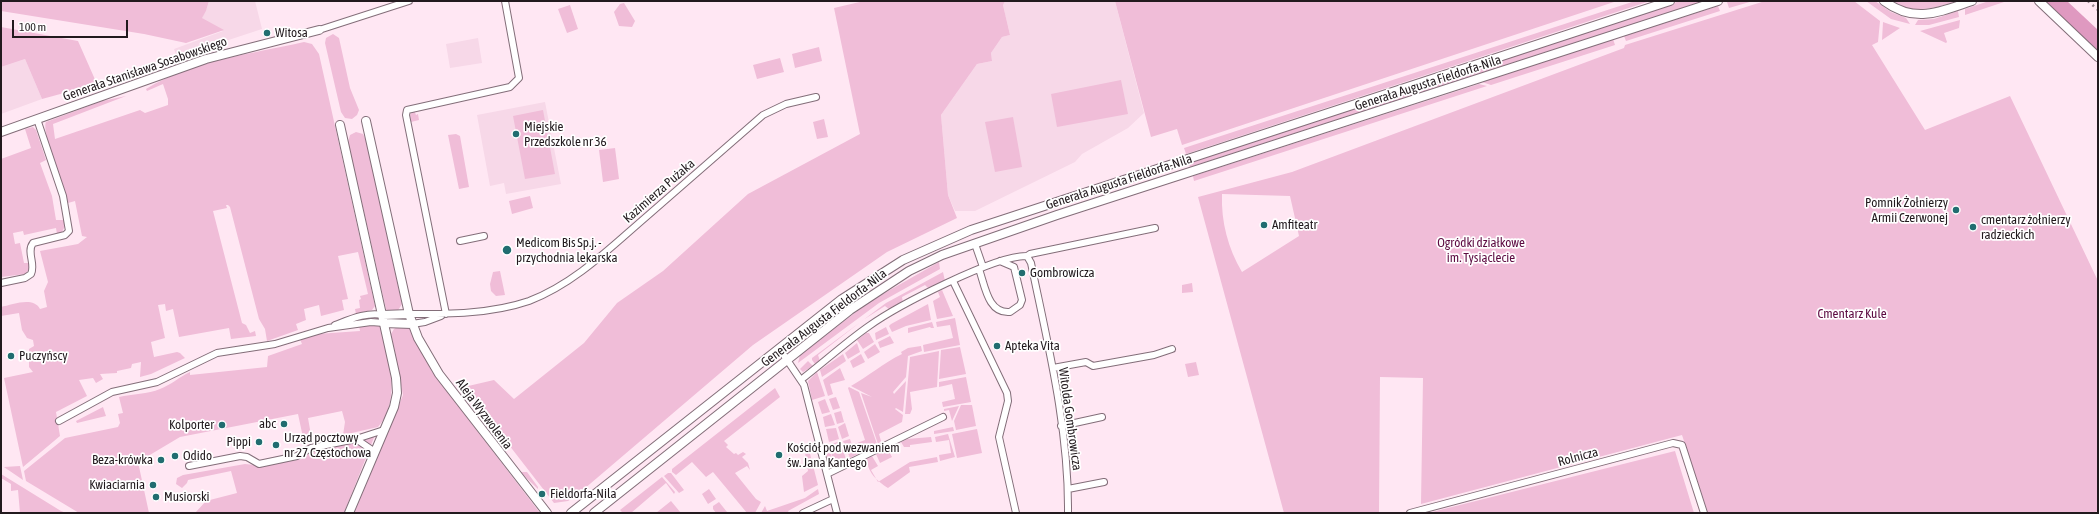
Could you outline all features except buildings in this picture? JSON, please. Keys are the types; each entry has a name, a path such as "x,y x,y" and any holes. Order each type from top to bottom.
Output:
{"street":[{"name":"Generała Stanisława Sosabowskiego","path":"1,132 206,59 319,30 409,1"},
{"path":"446,314 406,115 407,110 510,86 519,78 505,1"},
{"name":"Generała Augusta Fieldorfa-Nila","path":"571,513 779,348 870,280 903,260 971,230 1670,1"},
{"name":"Generała Augusta Fieldorfa-Nila","path":"594,513 850,310 909,271 942,255 1065,212 1718,1"},
{"path":"1884,1 1899,10 1923,15 1936,13 1972,1"},
{"path":"2039,1 2098,57"},
{"name":"Kazimierza Pużaka","path":"409,314 446,314 505,307 529,301 558,288 608,250 763,115 786,104 816,97"},
{"path":"1,283 25,278 31,274 33,267 30,248 33,243 65,235 69,231 63,196 37,120"},
{"name":"Aleja Wyzwolenia","path":"366,121 409,314 421,345 439,374 547,513"},
{"path":"340,125 397,389 395,402 349,513"},
{"path":"802,379 870,325 953,281 981,268 1000,261 1020,256 1028,256 1030,254 1075,243 1155,228"},
{"path":"460,240 484,236"},
{"path":"974,244 991,304 997,311 1010,312 1020,305 1022,296 1014,267 1000,261"},
{"name":"Witolda Gombrowicza","path":"1028,256 1031,263 1053,368 1068,489 1068,513"},
{"path":"953,281 1008,401 999,437 1016,513"},
{"path":"383,319 409,314"},
{"name":"Kazimierza Pużaka","path":"412,324 425,322 446,314"},
{"path":"59,421 112,392 157,382 217,353 275,344 328,328 362,315 412,324"},
{"path":"779,348 802,379 837,513"},
{"path":"1053,368 1086,362 1093,366 1154,355 1172,348"},
{"path":"827,474 943,417"},
{"path":"1061,426 1102,417"},
{"path":"189,466 240,456 247,457 259,464 297,456 311,448 384,430"},
{"path":"356,438 374,452"},
{"name":"Rolnicza","path":"1410,513 1673,443 1682,445 1704,513"},
{"path":"1068,489 1104,482"},
{"path":"803,513 833,499"}],"shaded area":[{"path":"209,1 255,1 262,29 177,57 174,49 223,31 201,18 206,11"},
{"path":"1005,1 1115,1 1144,113 1128,128 1082,154 1075,162 975,211 955,211 948,195 941,115 977,64 992,61 991,53 1002,37 1010,35 1003,5"},
{"path":"2045,1 2067,1 2098,30 2098,51"},
{"path":"478,38 482,63 450,68 446,44"},
{"path":"25,59 42,99 1,114 1,67"},
{"name":"Miejskie Przedszkole nr 36","path":"545,102 561,184 506,194 504,183 490,186 477,115"}],"green space":[{"path":"1,1 209,1 202,18 224,30 186,43 144,34 1,11"},
{"path":"864,1 1005,1 1003,5 1010,35 1002,37 991,53 992,61 977,64 941,115 948,195 957,218 887,252 753,345 577,495 568,501 554,503 464,387 494,380 514,399 584,343 617,303 663,271 748,194 860,134 834,8"},
{"path":"1115,1 1617,1 1182,145 1177,129 1151,137"},
{"path":"1635,1 1650,1 1186,154 1184,148"},
{"path":"1680,1 1704,1 1190,167 1188,162"},
{"path":"1753,1 1729,8 1727,2"},
{"path":"1765,1 1854,1 1880,21 1878,42 1872,45 1925,130 2010,96 2098,281 2098,511 2092,513 1708,513 1682,435 1421,504 1423,378 1380,377 1379,513 1284,513 1198,197 1292,172 1624,48 1625,45","holes":["1222,194 1290,196 1299,236 1242,272 1233,254 1226,234"]},
{"path":"1866,1 1875,1 1891,12 1906,18 1910,24 1891,19"},
{"path":"1895,1 1957,1 1924,9 1915,9 1900,6"},
{"path":"1989,1 2004,2 1965,15 1965,9"},
{"path":"624,3 635,21 632,27 619,26 614,12 620,4"},
{"path":"570,5 578,29 567,33 558,9"},
{"path":"1718,6 1720,11 1626,41 1624,36"},
{"path":"1958,11 1959,17 1929,25 1915,25 1918,20 1934,19"},
{"path":"1960,20 1959,28 1944,33 1946,43 1920,31"},
{"path":"1883,22 1900,28 1882,40"},
{"path":"1,27 78,41 97,84 42,99 25,59 1,67"},
{"path":"333,34 339,38 350,88 359,110 357,115 352,119 345,118 341,112 325,43 326,38"},
{"path":"1613,39 1615,45 1491,85 1482,82"},
{"path":"304,42 312,44 319,54 375,306 372,310 356,314 355,309 360,308 360,296 368,294 358,252 338,256 348,299 342,300 344,310 321,316 319,305 304,309 306,320 296,324 298,330 267,341 265,329 259,319 230,207 226,205 227,208 213,211 242,323 246,325 250,333 255,331 256,336 231,339 229,328 179,337 173,309 166,311 165,304 158,305 165,338 151,342 154,357 177,352 185,358 151,374 140,377 141,362 132,364 131,368 117,371 117,373 100,374 103,379 96,383 93,378 79,380 87,396 56,412 60,436 23,467 4,378 33,372 29,367 29,349 34,346 33,340 27,338 22,330 19,313 1,316 1,307 27,302 37,305 40,309 47,307 44,291 48,282 40,251 78,244 87,237 82,236 75,201 68,203 50,148 45,127 46,122 102,101 126,96 53,124 55,139 140,110 145,113 168,105 168,99 163,84 147,91 146,89 164,79 183,71 223,59"},
{"path":"819,47 822,61 795,68 792,54"},
{"path":"780,58 784,72 757,79 753,65"},
{"path":"1121,80 1128,114 1057,127 1051,94"},
{"path":"1479,84 1487,86 1194,181 1193,176"},
{"path":"414,110 416,115 418,114 419,120 411,122 410,115"},
{"path":"543,110 555,174 525,179 513,116"},
{"path":"1013,117 1022,167 995,172 985,122"},
{"path":"824,119 828,137 817,139 813,122"},
{"path":"33,127 36,130 46,160 40,163 52,196 56,220 64,220 65,226 62,232 57,234 56,228 24,235 23,231 13,233 15,244 20,243 24,263 29,263 30,268 25,274 1,277 1,159 31,148 25,129"},
{"path":"356,132 363,134 366,140 402,304 397,312 387,311 386,309 348,142 350,135"},
{"path":"456,134 460,136 469,187 459,189 448,135"},
{"path":"615,148 619,179 603,182 599,150"},
{"path":"530,196 533,208 512,214 509,201"},
{"path":"939,262 940,269 879,303 798,363 800,355 869,302"},
{"path":"500,271 505,295 496,296 491,291 490,284 493,272"},
{"path":"943,272 945,281 929,289 925,285 902,297 903,303 890,310 885,306 864,319 886,303"},
{"path":"1192,283 1193,292 1182,293 1182,285"},
{"path":"942,290 953,316 937,319 933,301 940,297 938,292"},
{"path":"928,304 931,320 906,326 892,332 889,326 891,324"},
{"path":"375,315 377,316 385,343 391,373 390,402 386,416 378,427 343,435 345,422 342,411 308,418 312,441 304,442 298,414 180,437 138,462 149,513 79,513 26,481 24,471 65,438 118,427 120,423 118,414 123,413 119,397 155,391 190,372 190,375 267,367 268,356 302,344 300,339 317,334 360,331 358,320"},
{"path":"955,318 960,345 924,352 923,345 953,338 950,325 937,327 936,322"},
{"path":"860,322 818,355 820,361 815,364 812,358"},
{"path":"932,322 934,328 930,327 908,333 908,328"},
{"path":"399,326 409,327 432,372 540,513 354,513 403,395 391,334 394,329"},
{"path":"886,327 889,334 876,340 875,333"},
{"path":"866,333 869,333 874,342 863,349 857,340"},
{"path":"890,336 894,343 880,348 878,342"},
{"path":"857,343 860,352 848,359 845,353"},
{"path":"875,344 880,352 868,359 864,352"},
{"path":"921,346 922,351 908,356 906,377 893,392 894,394 906,381 903,412 896,408 895,409 903,415 902,422 879,434 881,441 878,444 861,393 872,397 851,386 902,354 901,352 908,348"},
{"path":"960,347 966,374 939,379 941,350"},
{"path":"939,351 937,387 910,392 912,409 910,414 905,414 910,357"},
{"path":"843,354 846,361 822,377 820,370"},
{"path":"861,354 865,362 853,368 850,361"},
{"path":"808,361 813,366 803,372 800,369"},
{"path":"1196,362 1199,375 1188,377 1185,364"},
{"path":"840,368 845,380 830,384 833,394 828,396 823,380"},
{"path":"817,372 825,396 812,400 808,381"},
{"path":"966,377 971,402 943,407 942,402 955,399 952,384 939,387 939,382"},
{"path":"849,387 859,392 877,444 850,458 843,441 850,439 852,445 865,440 848,388"},
{"path":"775,388 780,397 724,441 728,445 726,447 734,454 736,453 738,455 743,452 746,454 742,457 748,463 750,470 747,466 735,473 756,499 761,502 755,513 747,513 713,472 706,477 692,462 676,475 672,472 672,469"},
{"path":"836,397 840,408 833,410 829,399"},
{"path":"825,399 830,412 822,414 818,402"},
{"path":"961,405 972,405 976,426 956,430 954,421"},
{"path":"959,406 952,421 949,410 944,411 944,409"},
{"path":"103,407 106,416 77,423 76,421"},
{"path":"841,411 844,422 837,424 834,413"},
{"path":"831,414 835,425 825,427 823,417"},
{"path":"845,423 849,436 842,439 838,427"},
{"path":"953,427 954,431 934,434 934,431"},
{"path":"836,428 839,439 829,442 826,429"},
{"path":"977,429 982,453 957,458 952,434"},
{"path":"948,434 955,457 940,461 939,455 951,453 949,440 936,442 935,437"},
{"path":"375,435 344,513 195,513 206,501 237,493 231,471 188,480 182,488 176,484 177,478 183,475 245,464 265,466 302,459 314,450 353,443"},
{"path":"931,437 932,442 910,445 910,447 904,447 901,442 907,439"},
{"path":"840,441 846,459 835,466 829,445"},
{"path":"808,446 818,485 804,492 802,476 808,471 804,447"},
{"path":"887,448 892,457 880,463 876,454"},
{"path":"1675,451 1694,513 1428,513"},
{"path":"828,453 831,454 834,467 832,468 828,465 826,456"},
{"path":"872,456 878,466 871,470 876,478 868,467 867,463 867,458"},
{"path":"937,457 938,462 909,467 910,472 888,488 879,481 910,462"},
{"path":"1,465 4,467 20,466 23,480"},
{"path":"520,472 527,472 538,489"},
{"path":"671,473 684,490 679,493 664,476"},
{"path":"1,474 66,513 20,513 18,490 11,491 11,484 1,478"},
{"path":"662,477 675,492 674,494 666,483 631,513 623,513 620,510"},
{"path":"709,489 716,499 708,504 702,494"},
{"path":"818,489 819,494 788,511 789,513 761,513 765,506 767,511 805,498"},
{"path":"671,501 681,513 656,513"},
{"path":"719,502 727,512 716,513 713,506"}],"railway":[{"path":"2088,1 2098,10"}],"place":[{"name":"Witosa","path":"267,33"},
{"name":"Miejskie Przedszkole nr 36","path":"516,134"},
{"name":"Pomnik Żołnierzy Armii Czerwonej","path":"1956,210"},
{"name":"Amfiteatr","path":"1264,225"},
{"name":"cmentarz żołnierzy radzieckich","path":"1973,227"},
{"name":"Medicom Bis Sp.j. - przychodnia lekarska","path":"507,250"},
{"name":"Gombrowicza","path":"1022,273"},
{"name":"Apteka Vita","path":"997,346"},
{"name":"Puczyńscy","path":"11,356"},
{"name":"abc","path":"284,424"},
{"name":"Kolporter","path":"222,425"},
{"name":"Pippi","path":"259,442"},
{"name":"Urząd pocztowy nr 27 Częstochowa","path":"276,445"},
{"name":"Kościół pod wezwaniem św. Jana Kantego","path":"779,455"},
{"name":"Odido","path":"175,456"},
{"name":"Beza-krówka","path":"161,460"},
{"name":"Kwiaciarnia","path":"153,485"},
{"name":"Fieldorfa-Nila","path":"542,494"},
{"name":"Musiorski","path":"156,497"}],"park label":[{"name":"Ogródki działkowe im. Tysiąclecie","path":"1481,250"},
{"name":"Cmentarz Kule","path":"1852,314"}]}
